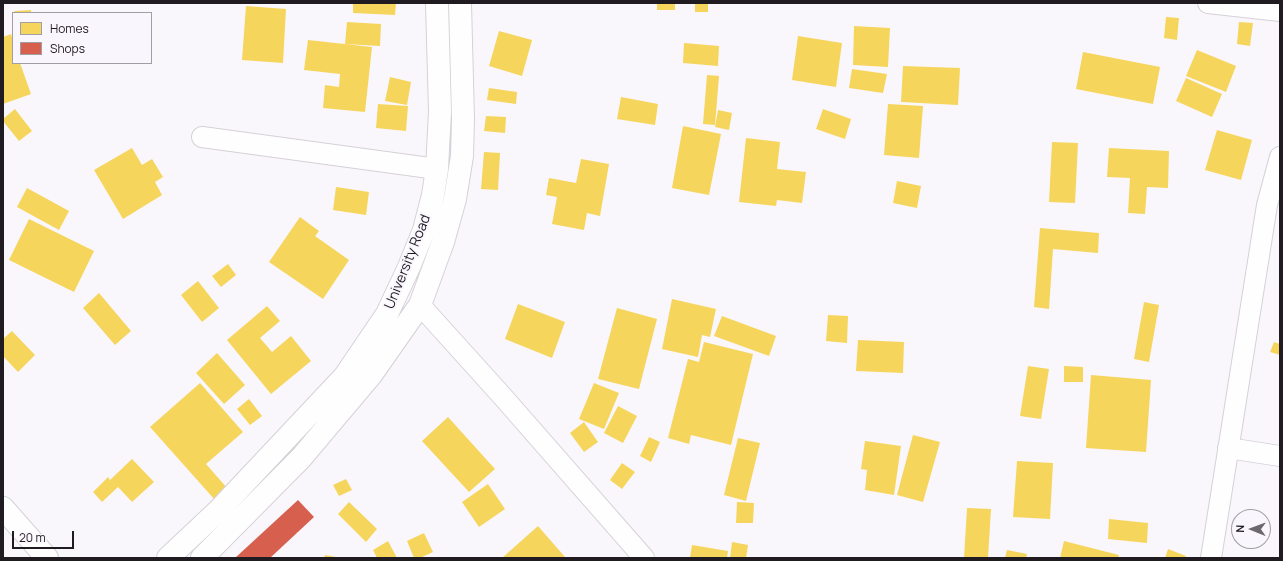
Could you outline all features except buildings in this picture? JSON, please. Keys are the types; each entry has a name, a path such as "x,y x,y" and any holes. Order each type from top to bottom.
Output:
{"main road":[{"name":"University Road","path":"168,558 219,510 345,376 387,314 424,230 433,196 437,169 440,112 437,3"},
{"name":"University Road","path":"202,558 301,458 371,375 420,305 443,242 455,199 462,156 463,119 460,3"},
{"path":"3,508 47,558"}],"street":[{"path":"1208,3 1280,12"},
{"path":"202,137 437,169"},
{"path":"1211,558 1267,205 1280,161"},
{"path":"420,305 644,558"},
{"path":"1228,448 1280,456"}]}
